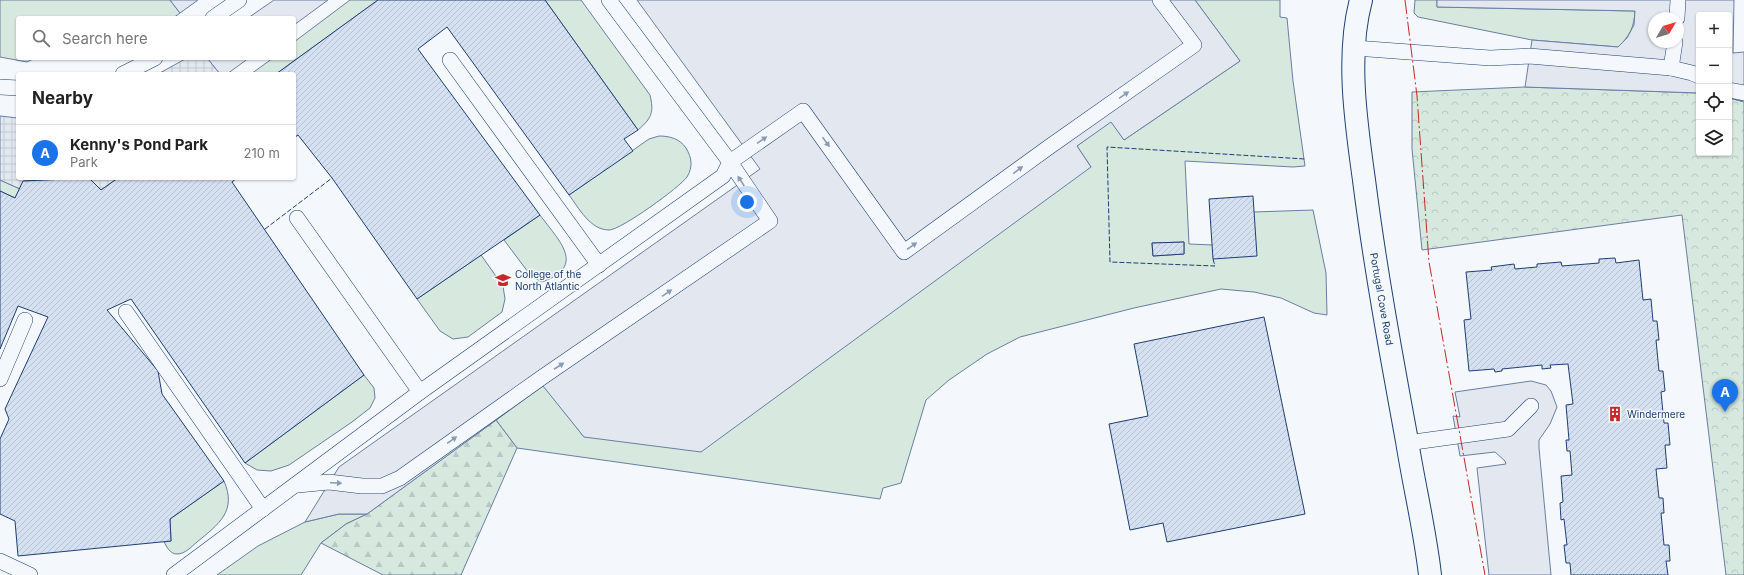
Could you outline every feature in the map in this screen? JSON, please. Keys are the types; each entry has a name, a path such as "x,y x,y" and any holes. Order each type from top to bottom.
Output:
{"main road":[{"name":"Portugal Cove Road","path":"1348,0 1359,10 1355,48 1355,112 1370,229 1407,443 1426,538 1430,575"}],"lane":[{"path":"216,16 239,0"},
{"path":"298,485 329,482 362,486 382,486 400,478 544,376 770,221 730,162 609,0"},
{"path":"174,575 298,485 420,392 723,176 730,162 803,111 904,252 1049,147 1194,45 1160,0"},
{"path":"1677,12 1678,0"},
{"path":"1355,48 1490,58 1529,56 1671,68 1692,72 1696,74"},
{"path":"1671,68 1674,48"},
{"path":"127,72 151,60"},
{"path":"450,60 599,265"},
{"path":"0,86 16,88"},
{"path":"1732,91 1744,93"},
{"path":"297,218 420,392"},
{"path":"126,312 263,509"},
{"path":"0,379 26,320"},
{"path":"1407,443 1508,429 1531,406"},
{"path":"0,561 30,575"}],"green space":[{"path":"0,0 170,0 180,13 176,16 16,16 16,60 0,57"},
{"path":"350,0 378,0 296,59 296,40"},
{"path":"545,0 581,0 650,95 652,106 651,114 638,130"},
{"path":"1195,0 1280,0 1280,17 1287,18 1293,81 1305,166 1293,167 1185,161 1189,244 1213,245 1254,212 1313,210 1326,273 1327,315 1314,313 1281,298 1254,292 1221,289 1134,308 1020,337 987,354 949,380 926,400 901,483 883,488 880,499 517,448 496,420 543,385 584,437 1091,167 1077,146 1111,121 1124,140 1240,61","holes":["1184,242 1184,254 1153,256 1152,243"]},
{"path":"1415,0 1437,0 1437,7 1635,11 1631,31 1618,47 1532,40 1418,17 1414,13"},
{"path":"16,60 31,60 27,62"},
{"path":"270,60 295,60 279,72 254,72"},
{"path":"1525,87 1696,93 1696,156 1732,156 1732,99 1744,102 1744,575 1726,575 1682,215 1422,250 1412,149 1412,92"},
{"path":"659,136 674,139 684,145 690,155 691,162 687,177 674,190 637,216 616,228 609,230 596,226 581,212 569,195 649,139"},
{"path":"0,180 20,189 15,198 0,191"},
{"path":"540,215 561,243 565,252 566,261 563,268 556,276 542,282 531,276 504,240"},
{"path":"481,255 503,286 505,299 502,312 468,337 453,339 440,331 417,299"},
{"path":"364,375 374,388 375,398 370,408 352,422 289,465 271,471 257,470 245,463"},
{"path":"496,420 517,448 461,575 383,575 321,543 346,524 367,514"},
{"path":"224,481 228,501 227,509 219,523 185,552 175,554 171,552 164,542 171,541 170,519"},
{"path":"339,514 367,514 346,524 321,543 301,575 217,575 258,546 305,522"}],"shaded area":[{"path":"170,0 198,0 180,13"},
{"path":"274,0 328,0 296,24 296,16 251,16"},
{"path":"637,0 1195,0 1240,61 1124,140 1111,122 1077,146 1091,167 701,452 584,437 543,386 367,514 339,514 305,522 339,467 760,169"},
{"path":"1437,0 1734,0 1733,53 1744,52 1744,95 1742,101 1732,99 1732,12 1696,12 1696,93 1525,87 1532,40 1618,47 1627,38 1634,25 1635,11 1437,7"},
{"path":"183,60 209,60 218,72 162,72"},
{"path":"209,60 246,60 230,72 218,72"},
{"path":"0,116 16,118 16,180 45,180 24,181 20,189 0,180"},
{"path":"91,180 115,180 101,190"},
{"path":"1531,381 1546,385 1551,391 1557,407 1550,424 1539,440 1551,575 1489,575 1477,468 1506,464 1505,461 1495,452 1460,456 1453,416 1460,417 1455,392"}],"building":[{"name":"College of the North Atlantic","path":"378,0 545,0 638,130 624,139 633,151 569,195 447,27 418,49 540,215 417,299 332,178 298,135 296,136 296,72 279,72"},
{"path":"91,180 101,190 115,180 234,180 232,182 364,375 245,463 131,299 107,310 158,371 162,394 224,481 170,519 171,541 18,556 15,521 0,514 0,439 9,419 5,409 48,317 18,306 0,349 0,191 15,198 23,181"},
{"path":"1253,196 1257,256 1213,259 1209,199"},
{"path":"1184,242 1184,254 1153,256 1152,243"},
{"name":"Windermere","path":"1615,258 1616,263 1639,260 1643,300 1651,299 1653,321 1657,321 1659,340 1656,340 1659,371 1663,371 1665,391 1661,392 1664,423 1668,423 1670,445 1665,445 1667,468 1656,469 1659,498 1663,498 1664,513 1661,513 1664,545 1669,545 1670,561 1666,561 1668,575 1571,575 1570,563 1566,563 1564,545 1567,545 1564,519 1561,520 1560,503 1563,502 1561,476 1572,475 1570,451 1567,451 1566,440 1569,440 1566,405 1573,404 1568,364 1550,365 1551,368 1542,369 1542,365 1502,369 1502,371 1495,372 1494,369 1469,371 1464,320 1471,319 1466,272 1492,270 1491,267 1514,264 1515,269 1537,267 1537,264 1561,262 1562,266 1599,263 1599,259"},
{"path":"1264,317 1305,514 1167,542 1163,523 1130,530 1109,424 1148,416 1134,344"}],"fence":[{"path":"1213,259 1215,266 1110,262 1107,147 1305,159"},
{"path":"265,229 332,178"}],"power":[{"path":"1405,0 1417,96 1429,262 1485,575"}],"place":[{"name":"College of the North Atlantic","path":"503,280"},
{"name":"Kenny's Pond Park","path":"1725,412"},
{"name":"Windermere","path":"1615,414"}]}
